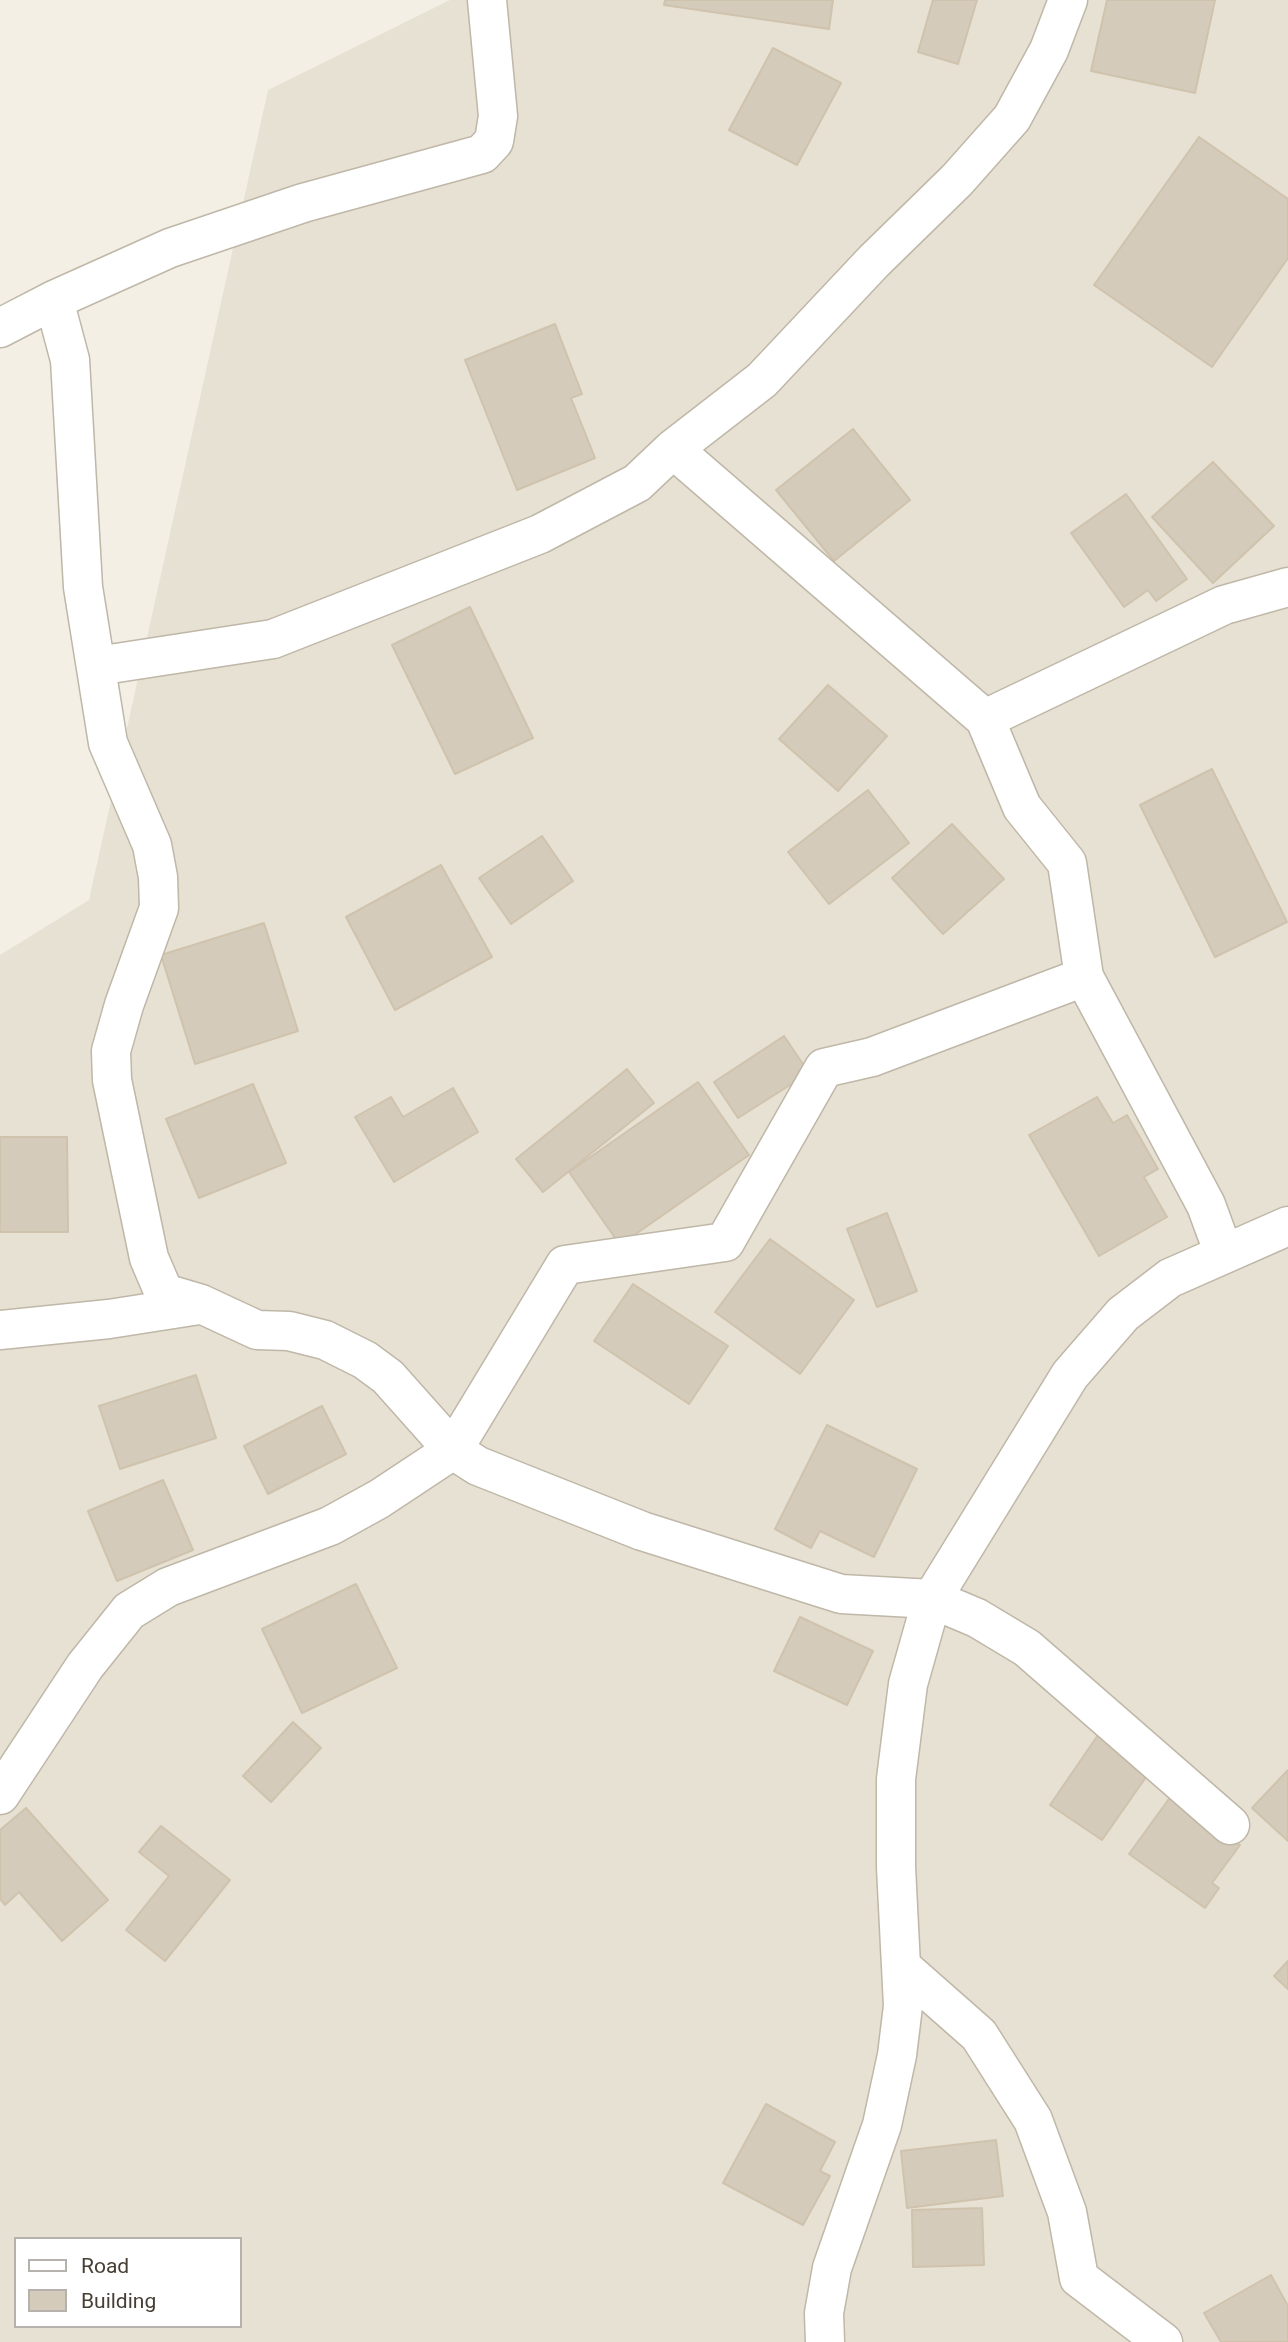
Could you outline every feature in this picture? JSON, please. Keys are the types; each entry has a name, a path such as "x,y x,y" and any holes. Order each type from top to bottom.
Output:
{"street":[{"path":"0,328 54,300 170,248 303,203 482,154 494,141 498,116 488,0"},
{"path":"97,666 273,639 540,534 637,483 673,449 762,380 874,261 957,180 1003,128 1049,50 1068,0"},
{"path":"54,300 70,360 83,587 108,743 152,845 158,877 159,908 111,1051 112,1080 149,1258 164,1293 201,1304 257,1330 289,1331 325,1340 365,1360 388,1377 453,1450 478,1466 642,1531 841,1594 932,1599 977,1618 1027,1648 1230,1825"},
{"path":"673,449 985,719 1022,807 1067,863 1084,977 1206,1205 1224,1254"},
{"path":"985,719 1224,605 1288,587"},
{"path":"0,1795 85,1666 129,1611 168,1587 330,1526 379,1499 453,1450 565,1265 725,1242 824,1068 872,1057 1084,977"},
{"path":"825,2342 824,2314 832,2268 882,2125 897,2056 903,2006 895,1867 896,1779 908,1684 932,1599 1070,1375 1123,1314 1170,1278 1288,1226"},
{"path":"0,1330 109,1319 201,1304"},
{"path":"902,1968 979,2035 1032,2120 1067,2212 1079,2278 1163,2342"}],"shaded area":[{"path":"450,0 1288,0 1288,2342 0,2342 0,955 89,900 268,90"}],"building":[{"path":"665,0 833,0 829,29 664,5"},
{"path":"933,0 977,0 958,64 918,52"},
{"path":"1107,0 1215,0 1195,93 1091,71"},
{"path":"773,48 841,83 797,165 729,130"},
{"path":"1199,137 1288,199 1288,258 1212,367 1094,285"},
{"path":"555,324 582,394 571,398 595,458 517,490 465,360"},
{"path":"853,429 910,500 834,561 776,490"},
{"path":"1213,462 1274,526 1213,583 1152,517"},
{"path":"1126,494 1187,579 1156,601 1148,590 1124,607 1071,533"},
{"path":"470,607 533,738 455,774 392,645"},
{"path":"828,685 887,736 838,791 779,739"},
{"path":"1212,769 1287,922 1215,957 1140,805"},
{"path":"868,790 909,843 829,904 788,852"},
{"path":"952,824 1004,879 943,934 892,878"},
{"path":"542,836 573,881 511,924 479,878"},
{"path":"441,865 492,957 395,1010 346,917"},
{"path":"264,923 298,1031 195,1064 161,955"},
{"path":"784,1036 809,1073 738,1118 714,1082"},
{"path":"627,1069 654,1103 543,1192 516,1159"},
{"path":"698,1082 749,1155 620,1245 569,1172"},
{"path":"253,1084 286,1163 199,1198 166,1119"},
{"path":"453,1088 478,1132 394,1182 355,1117 391,1097 403,1117"},
{"path":"1097,1097 1113,1123 1127,1115 1158,1169 1144,1177 1167,1217 1099,1256 1029,1135"},
{"path":"0,1137 67,1137 68,1232 0,1232"},
{"path":"887,1213 917,1291 877,1307 847,1229"},
{"path":"770,1239 854,1300 800,1374 715,1312"},
{"path":"633,1284 728,1346 689,1404 594,1341"},
{"path":"196,1375 216,1438 120,1469 99,1406"},
{"path":"322,1406 346,1454 268,1494 244,1446"},
{"path":"827,1425 917,1469 874,1557 820,1531 811,1548 775,1529"},
{"path":"163,1480 193,1550 117,1581 88,1511"},
{"path":"356,1584 397,1668 302,1713 262,1629"},
{"path":"800,1617 873,1651 847,1705 774,1671"},
{"path":"293,1722 321,1748 271,1802 243,1776"},
{"path":"1098,1735 1151,1770 1102,1840 1050,1805"},
{"path":"1288,1770 1288,1841 1252,1808"},
{"path":"1171,1796 1240,1845 1212,1883 1219,1888 1205,1908 1129,1854"},
{"path":"26,1808 108,1900 62,1941 19,1892 5,1905 0,1899 0,1830"},
{"path":"161,1826 230,1880 165,1961 126,1930 169,1876 139,1852"},
{"path":"1288,1961 1288,1989 1274,1976"},
{"path":"766,2104 835,2142 820,2171 830,2176 803,2225 723,2183"},
{"path":"996,2140 1003,2196 907,2208 901,2151"},
{"path":"982,2208 984,2265 913,2267 912,2210"},
{"path":"1271,2275 1288,2306 1288,2342 1221,2342 1204,2313"}]}
